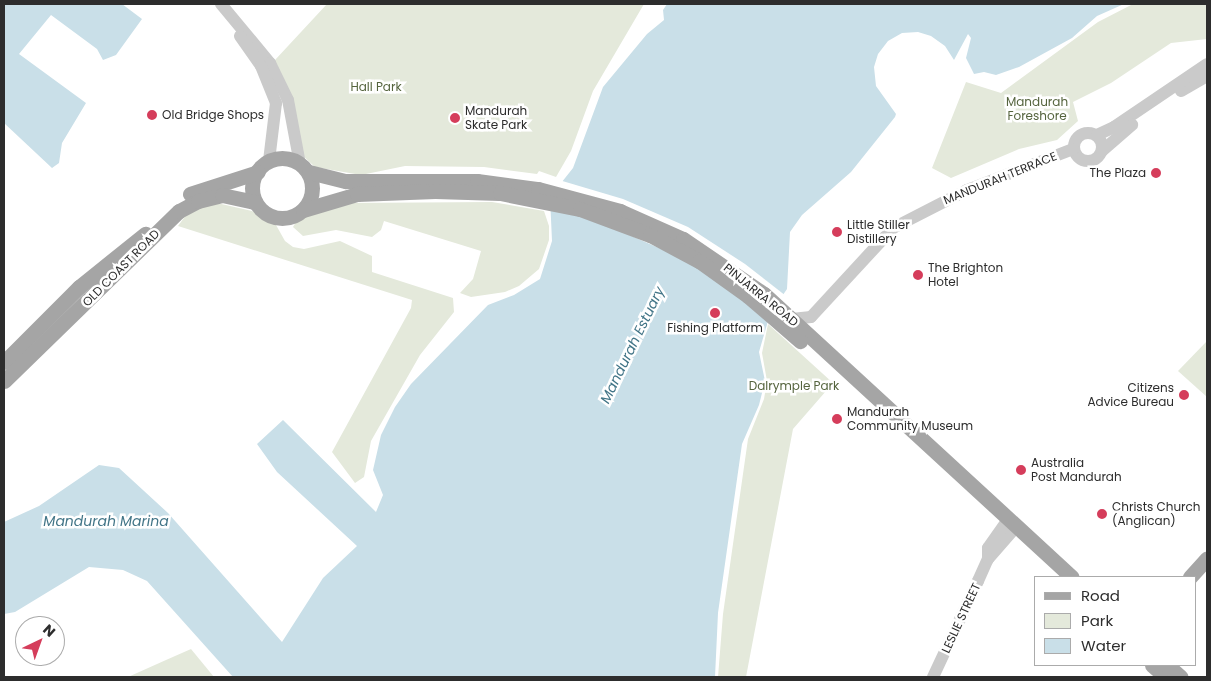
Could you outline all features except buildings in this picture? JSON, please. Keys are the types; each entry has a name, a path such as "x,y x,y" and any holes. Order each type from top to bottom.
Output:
{"main road":[{"path":"281,159 304,168 311,192 303,210 281,218 269,215 255,202 252,183 264,166 281,159"},
{"name":"OLD COAST ROAD","path":"4,362 79,287 146,234 176,202 203,188 242,179 264,166"},
{"name":"PINJARRA ROAD","path":"304,168 346,181 477,181 620,211 672,234 732,270 1009,526 1057,576"},
{"name":"PINJARRA ROAD","path":"303,210 357,194 472,192 537,194"},
{"name":"OLD COAST ROAD","path":"4,381 179,211 198,200 222,195 255,202"},
{"name":"PINJARRA ROAD","path":"1009,526 1071,576"},
{"path":"1191,576 1207,558"},
{"path":"1196,585 1207,572"},
{"path":"1153,666 1166,677"},
{"path":"1168,666 1181,677"}],"street":[{"path":"220,4 261,66 272,88 276,103 264,166"},
{"path":"220,4 250,35 274,71 288,100 304,168"},
{"path":"1207,64 1114,127 1097,135 1089,132 1080,134 1075,140 1073,149 1078,157 1087,161 1095,159 1135,122 1207,76"},
{"path":"1097,135 1102,151"},
{"name":"MANDURAH TERRACE","path":"784,317 811,317 893,228 967,190 1073,149"},
{"name":"LESLIE STREET","path":"933,677 988,559 996,553 1009,526"}],"green space":[{"name":"Hall Park","path":"327,4 644,4 593,91 571,151 556,177 539,171 537,174 484,167 405,166 361,175 315,167 302,155 275,60"},
{"name":"Mandurah Foreshore","path":"1133,4 1207,4 1207,39 1171,43 1111,83 1073,102 1078,121 1057,140 1019,149 951,178 932,168 966,82 1001,93 1098,22"},
{"path":"492,202 544,211 549,226 549,240 539,269 519,286 505,292 471,297 460,293 473,279 481,251 384,221 381,230 372,237 336,230 303,236 293,227 297,220 320,209 347,203"},
{"path":"217,203 252,211 276,225 285,241 293,247 304,249 340,241 372,256 372,272 453,298 454,312 420,355 371,441 364,477 355,483 332,452 411,308 412,300 178,226 189,211"},
{"name":"Dalrymple Park","path":"768,324 833,383 793,429 746,677 718,677 723,614 748,439 764,399 767,381 762,353"},
{"path":"1207,341 1207,397 1178,371"},
{"path":"191,649 214,677 128,677 166,660"}],"water":[{"path":"4,4 122,4 142,19 116,55 103,60 97,49 51,15 19,54 86,103 62,143 59,163 52,168 4,123"},
{"path":"667,4 1124,4 1097,16 1072,38 1019,67 996,75 984,72 974,74 966,58 971,38 968,34 954,60 945,46 931,36 918,32 902,33 888,41 878,54 874,67 876,86 896,114 895,117 851,172 802,215 790,232 787,289 770,314 759,352 765,381 759,405 742,444 718,613 715,677 233,677 147,581 123,570 89,567 15,612 4,614 4,522 39,506 99,465 119,468 168,513 282,642 323,578 357,546 277,472 257,444 283,420 376,512 383,495 373,470 381,435 395,407 411,384 488,305 514,295 540,279 552,241 550,197 573,168 603,87 647,34 664,20 663,10"}],"pier":[{"path":"559,180 623,199 688,227 745,264 786,296 783,302 597,221 550,194"}],"place":[{"name":"Old Bridge Shops","path":"152,115"},
{"name":"Mandurah Skate Park","path":"455,118"},
{"name":"The Plaza","path":"1156,173"},
{"name":"Little Stiller Distillery","path":"837,232"},
{"name":"The Brighton Hotel","path":"918,275"},
{"name":"Fishing Platform","path":"715,313"},
{"name":"Citizens Advice Bureau","path":"1184,395"},
{"name":"Mandurah Community Museum","path":"837,419"},
{"name":"Australia Post Mandurah","path":"1021,470"},
{"name":"Christs Church (Anglican)","path":"1102,514"}],"water label":[{"name":"Mandurah Estuary","path":"632,345"},
{"name":"Mandurah Marina","path":"106,521"}]}
